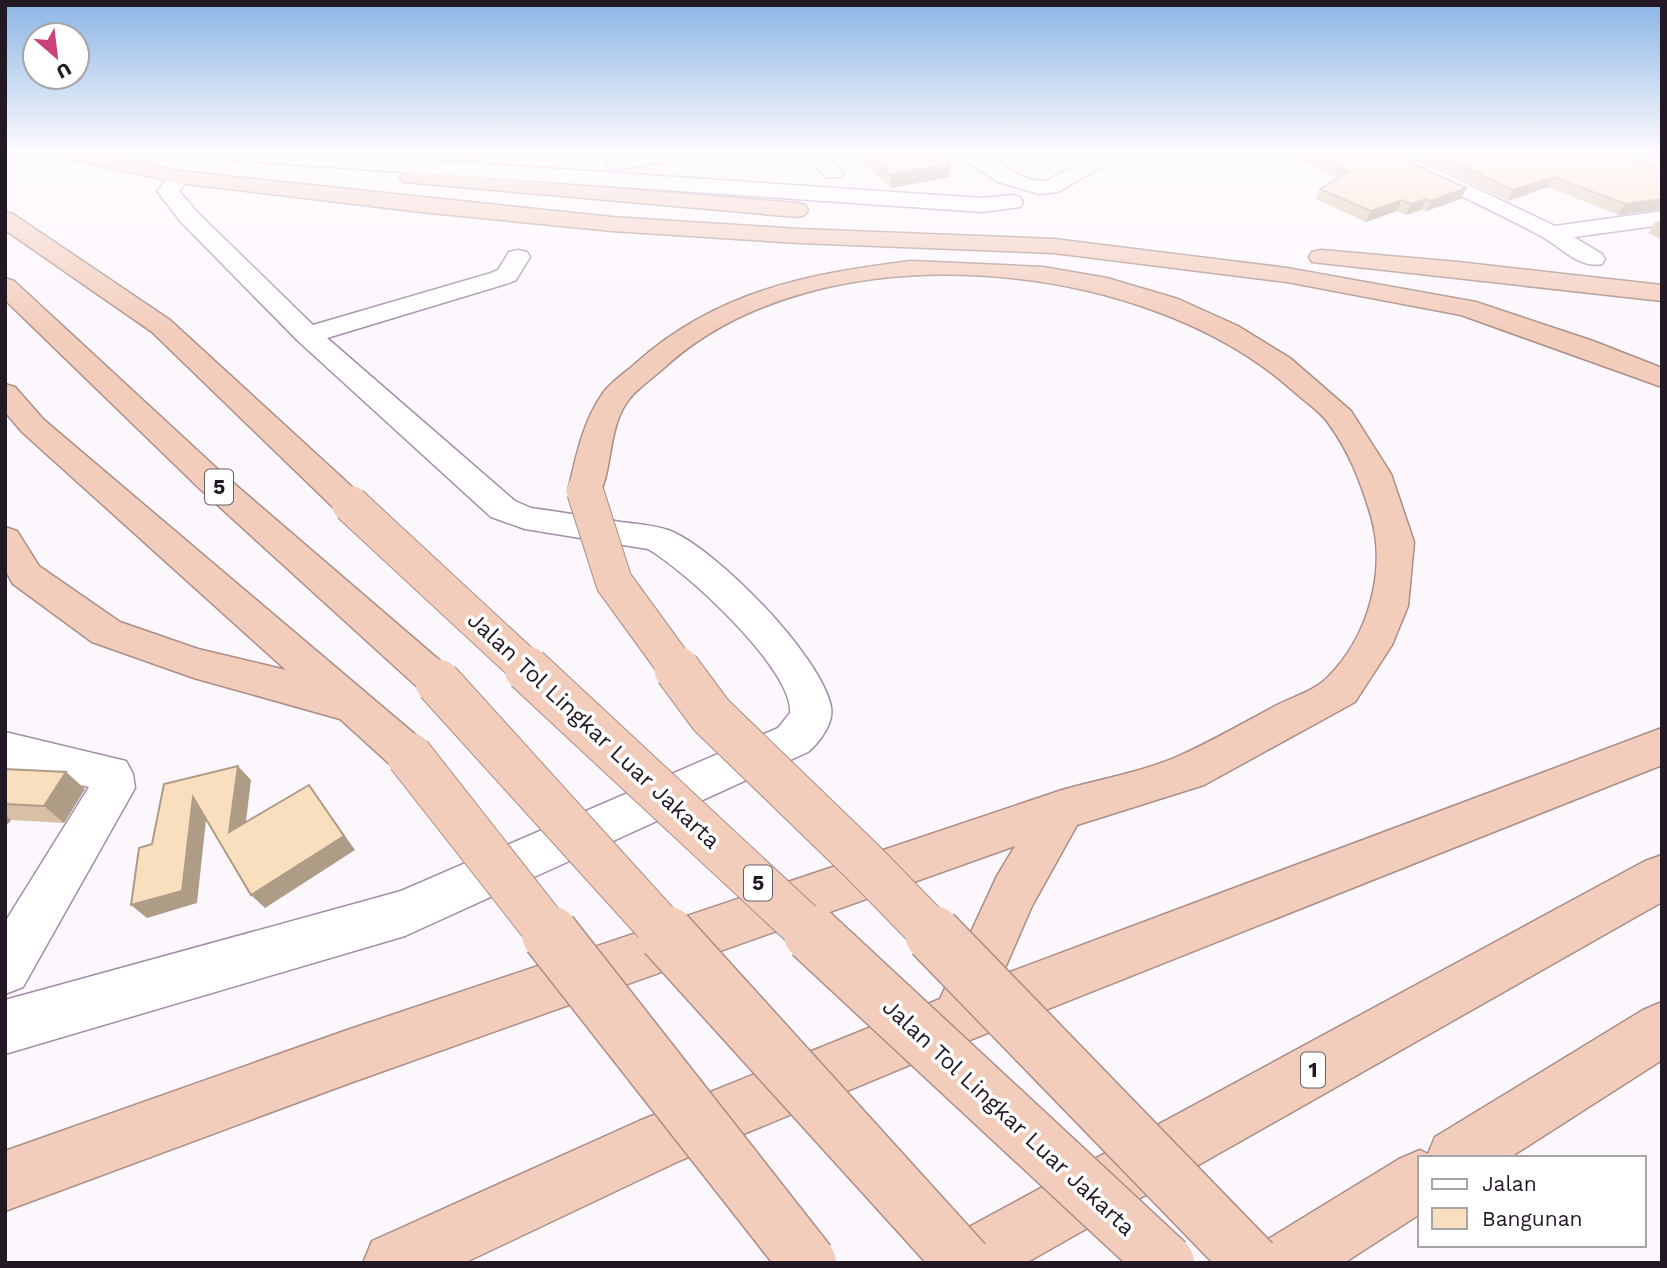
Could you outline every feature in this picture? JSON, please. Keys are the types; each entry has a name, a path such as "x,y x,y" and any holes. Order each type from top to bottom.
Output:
{"highway":[{"path":"503,212 612,224 799,236 1054,246 1287,275 1384,291 1467,309 1583,347 1662,378"},
{"path":"832,212 1458,269 1662,293"},
{"name":"Jalan Tol Lingkar Luar Jakarta","path":"5,219 161,326 1167,1263"},
{"path":"5,1181 350,1056 1062,810 1189,772 1341,691 1373,645 1389,606 1396,542 1375,474 1340,417 1280,364 1228,332 1169,305 1107,286 1043,274 969,269 911,268 858,275 779,292 715,318 667,351 614,398 595,441 585,491 614,582 711,715 863,862 1252,1263"},
{"name":"5","path":"5,286 212,482 438,682 964,1263"},
{"path":"5,393 33,426 409,755 808,1263"},
{"path":"5,539 26,575 106,632 194,663 279,684 353,708"},
{"path":"394,1263 659,1141 956,1019 1662,746"},
{"path":"956,1019 1014,892 1062,810"},
{"name":"1","path":"964,1263 1662,877"},
{"path":"1459,1156 1662,1029"},
{"path":"1287,1263 1418,1181"}],"street":[{"path":"5,1027 405,913 793,740 807,728 812,707 803,685 780,650 726,591 671,544 513,515 308,335 185,212"},
{"path":"1509,212 1552,233 1593,259"},
{"path":"1552,233 1662,218"},
{"path":"308,335 500,278 507,275 518,257"},
{"path":"5,750 111,774 113,783 111,794 12,947"}],"building":[{"path":"238,766 229,832 309,785 344,836 251,895 193,797 182,891 131,905 139,848 152,844 164,784"},
{"path":"5,769 66,772 44,806 5,804"}]}
